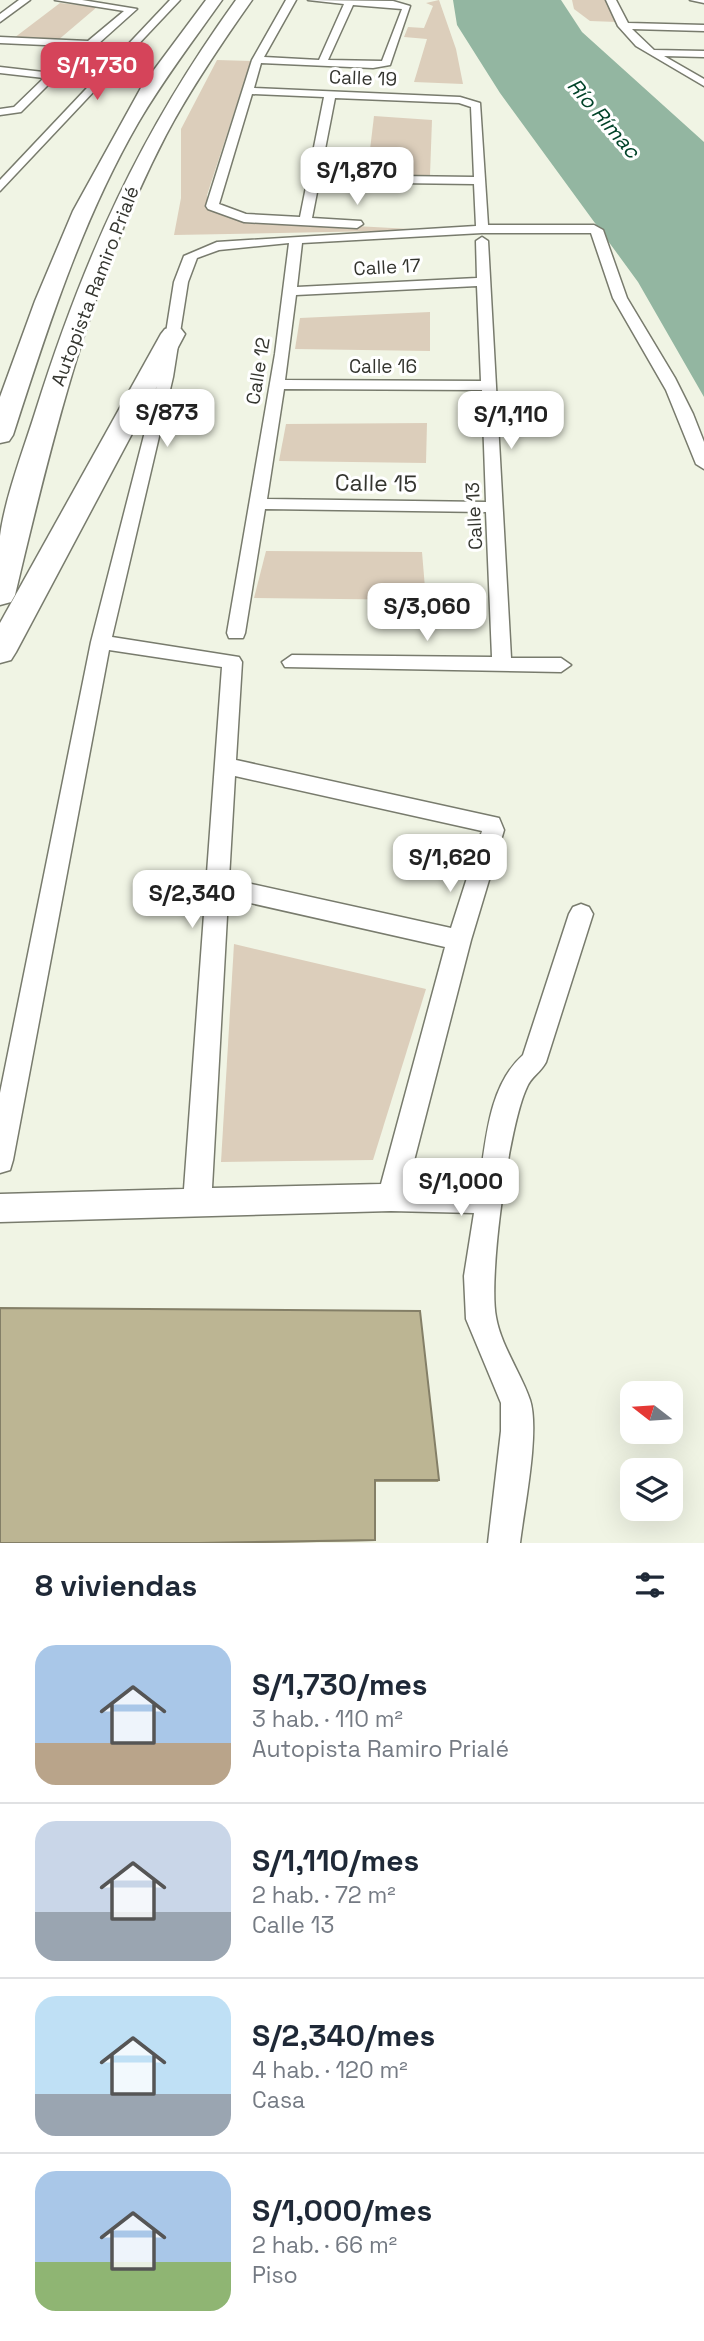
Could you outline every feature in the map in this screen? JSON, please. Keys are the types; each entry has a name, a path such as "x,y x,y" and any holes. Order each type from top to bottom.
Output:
{"highway":[{"name":"Autopista Ramiro Prialé","path":"0,435 71,241 89,201 149,88 214,0"},
{"name":"Autopista Ramiro Prialé","path":"0,595 23,499 53,397 109,241 162,125 211,44 244,0"},
{"path":"0,652 173,334"}],"street":[{"path":"0,19 24,0"},
{"path":"0,187 129,28 132,8 60,0"},
{"path":"0,40 85,45 129,28 175,0"},
{"path":"291,0 257,60 212,206 243,218 482,235"},
{"path":"257,60 373,65 386,63 407,8 313,0"},
{"path":"611,0 623,26 647,53 704,83"},
{"path":"695,0 704,0"},
{"path":"322,63 350,2"},
{"path":"623,26 704,28"},
{"path":"647,53 704,54"},
{"path":"0,71 50,75 42,93 17,110 0,113"},
{"name":"Calle 19","path":"247,91 460,100 476,105"},
{"path":"305,222 316,178 330,94"},
{"name":"Calle 13","path":"476,105 502,663"},
{"path":"316,178 480,181"},
{"path":"0,1160 102,642 166,377 187,261 196,253 217,246 296,239 482,235 588,228 602,235 614,285 628,317 662,368 688,419 704,464"},
{"name":"Calle 12","path":"236,633 277,384 296,239"},
{"name":"Calle 17","path":"291,291 484,282"},
{"name":"Calle 16","path":"277,384 489,386"},
{"name":"Calle 15","path":"257,504 495,507"},
{"path":"102,642 232,662 197,1202"},
{"path":"292,662 561,665"},
{"path":"225,766 491,824 493,830 459,940 390,1197"},
{"path":"217,886 459,940"},
{"path":"504,1543 517,1431 516,1403 481,1319 478,1276 503,1119 517,1077 533,1062 581,914"},
{"path":"0,1208 390,1197 488,1200"}],"shaded area":[{"path":"439,0 456,49 463,84 414,82 427,39 404,37 408,27 424,28 433,6 426,3"},
{"path":"572,0 607,0 617,22 590,21 574,9"},
{"path":"60,3 97,7 57,41 14,38"},
{"path":"217,60 251,61 207,195 207,207 246,220 429,230 174,235 181,198 181,129"},
{"path":"374,116 432,120 430,175 367,175"},
{"path":"430,312 430,351 295,349 300,318"},
{"path":"427,423 426,463 279,461 286,424"},
{"path":"266,551 422,552 426,600 254,598"},
{"path":"234,944 426,989 373,1160 221,1162"}],"water":[{"name":"Río Rímac","path":"453,0 561,0 582,32 704,142 704,397 638,282 500,93 457,25"}],"building":[{"path":"0,1308 420,1311 439,1480 375,1480 375,1540 0,1543"}]}
